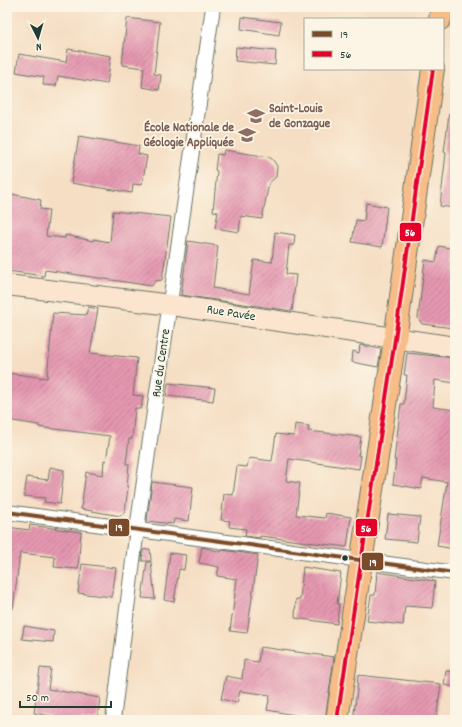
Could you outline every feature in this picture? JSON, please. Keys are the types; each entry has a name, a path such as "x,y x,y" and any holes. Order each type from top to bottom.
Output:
{"main road":[{"path":"440,18 442,7"},
{"path":"337,720 360,559 395,339 433,70"},
{"name":"Rue Pavée","path":"7,285 170,304 455,347"}],"street":[{"name":"Rue du Centre","path":"113,720 137,529 213,7"},
{"path":"7,512 455,573"}],"building":[{"path":"242,17 281,22 279,35 241,29"},
{"path":"127,18 160,22 154,74 161,75 159,90 142,87 144,68 122,65"},
{"path":"236,47 276,51 275,65 235,61"},
{"path":"68,49 111,56 107,84 58,76 56,86 43,85 44,77 16,72 19,54 66,62"},
{"path":"449,114 455,114 455,208 440,206 446,153 444,152"},
{"path":"79,136 139,146 138,154 147,156 142,185 133,184 132,193 71,183"},
{"path":"224,150 269,157 277,166 276,177 269,183 262,219 241,216 239,232 215,228 218,212 213,211 217,171 215,170 217,154 223,155"},
{"path":"7,193 41,200 40,209 49,210 46,236 65,238 65,235 93,241 93,239 110,242 113,211 171,217 162,280 155,281 152,286 45,270 44,276 7,271"},
{"path":"366,203 387,207 382,247 352,242 356,220 364,221"},
{"path":"275,232 295,235 294,245 289,245 286,274 296,275 292,311 181,295 188,241 218,246 213,288 249,294 254,260 272,262"},
{"path":"439,246 455,249 455,308 453,328 422,324 418,318 425,260 436,262"},
{"path":"88,307 98,309 90,353 137,358 133,395 143,396 141,409 135,408 132,439 129,439 126,464 129,464 128,487 125,512 120,516 81,509 86,472 103,475 104,460 106,461 110,436 39,427 39,425 7,420 7,373 47,378 53,313 86,315"},
{"path":"360,345 381,349 378,367 352,362 353,351 359,353"},
{"path":"407,353 455,358 455,383 435,380 433,407 455,410 455,549 437,546 447,482 423,478 421,489 393,484 396,460 394,460 401,404 404,404 407,375 404,375"},
{"path":"168,383 215,388 213,401 166,396"},
{"path":"295,424 309,426 308,431 361,437 358,456 361,456 359,469 289,459 286,481 300,483 296,515 325,518 326,513 351,517 347,547 260,536 260,538 245,536 246,529 229,527 230,521 221,520 224,494 233,495 237,466 247,467 249,458 272,461 276,434 294,436"},
{"path":"50,467 64,470 60,504 44,502 45,498 24,496 27,477 48,480"},
{"path":"152,482 193,487 189,521 174,519 173,524 147,521"},
{"path":"388,514 420,517 417,542 385,539"},
{"path":"30,525 81,532 78,569 54,567 55,557 20,553 13,609 7,609 7,527 29,530"},
{"path":"202,547 221,552 222,550 258,555 247,633 230,631 237,579 217,576 219,567 199,563"},
{"path":"150,549 151,561 142,561 143,550"},
{"path":"170,553 186,555 184,570 179,569 174,602 164,600"},
{"path":"147,562 151,562 155,599 142,598"},
{"path":"82,564 116,568 112,597 78,593"},
{"path":"303,567 341,573 337,604 339,604 337,624 295,618 296,599 300,599"},
{"path":"377,572 435,581 432,608 405,606 403,625 367,621 371,595 375,595"},
{"path":"24,626 54,631 53,642 22,639"},
{"path":"260,647 334,657 325,720 306,720 306,717 267,710 270,695 240,691 237,703 221,699 226,676 242,679 244,660 258,662"},
{"path":"40,668 51,669 48,689 100,698 97,720 49,720 50,716 34,713"},
{"path":"446,671 455,672 455,687 444,685"},
{"path":"358,675 441,684 436,720 353,720"}],"transit line":[{"name":"56","path":"337,720 395,339 433,70"},
{"name":"19","path":"7,512 455,573"}],"place":[{"name":"Saint-Louis de Gonzague","path":"256,116"},
{"name":"École Nationale de Géologie Appliquée","path":"247,135"}]}
